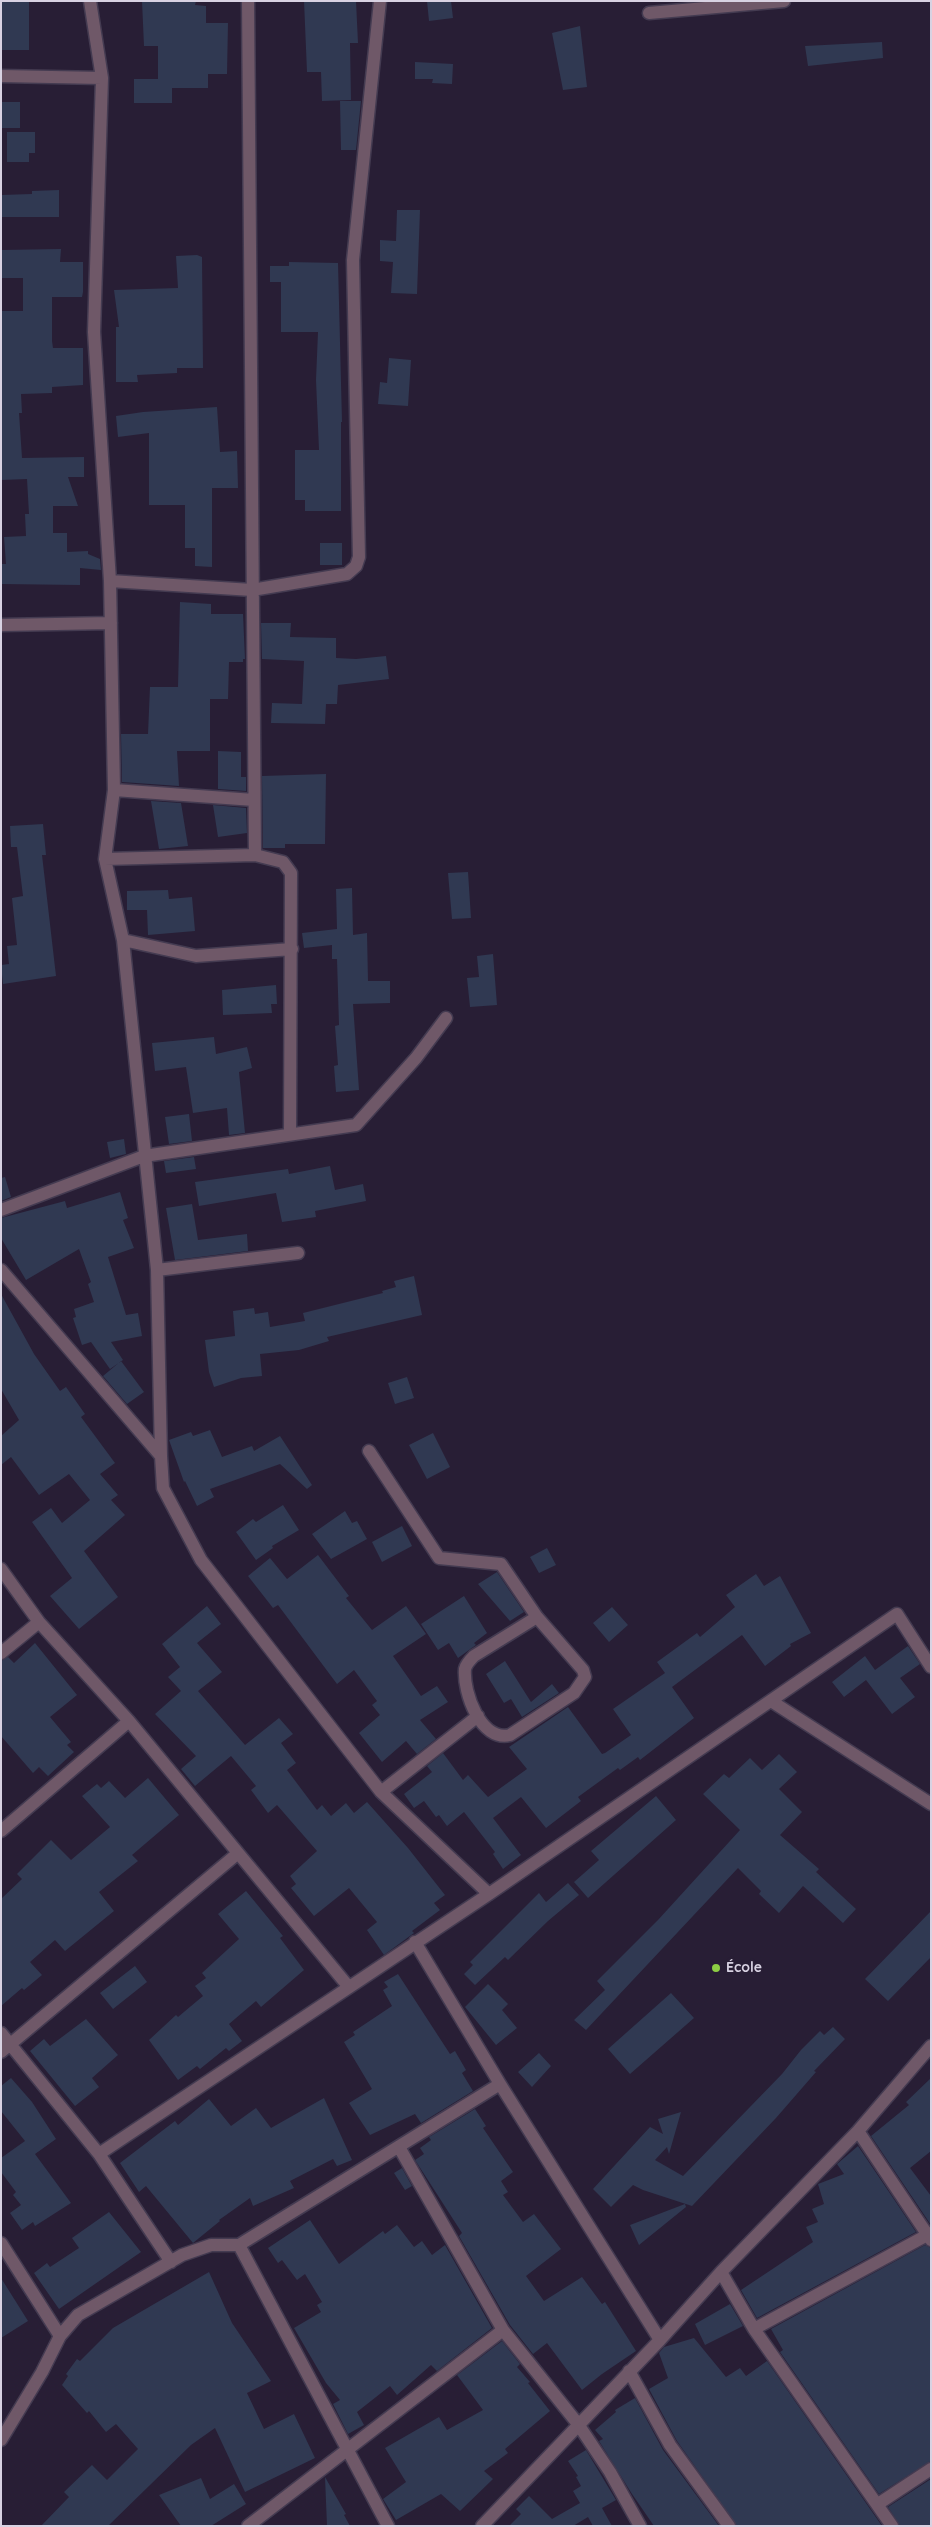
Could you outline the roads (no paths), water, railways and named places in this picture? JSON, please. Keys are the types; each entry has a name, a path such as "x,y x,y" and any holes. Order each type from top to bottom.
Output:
{"street":[{"path":"90,1 102,78 94,332 110,581 114,790 105,859 123,940 157,1270 163,1488 201,1560 382,1792 489,1894"},
{"path":"248,1 255,855"},
{"path":"110,581 252,590 347,574 356,566 359,557 352,260 380,1"},
{"path":"650,13 784,1"},
{"path":"1,76 102,78"},
{"path":"1,624 111,623"},
{"path":"114,790 254,800"},
{"path":"105,859 255,855 283,862 291,873 290,1133"},
{"path":"123,940 196,956 292,948"},
{"path":"1,1210 144,1156 290,1133 356,1125 416,1058 446,1018"},
{"path":"157,1270 298,1253"},
{"path":"1,1270 161,1456"},
{"path":"369,1451 439,1558 501,1564 537,1617 582,1670 585,1677 574,1693 510,1735 502,1737 496,1735 478,1716 470,1702 465,1669 474,1656 537,1617"},
{"path":"1,1569 39,1622 129,1721 348,1986"},
{"path":"99,2154 348,1986 489,1894 897,1614 931,1667"},
{"path":"1,1653 39,1622"},
{"path":"771,1701 931,1804"},
{"path":"382,1792 478,1716"},
{"path":"1,1831 129,1721"},
{"path":"5,2048 237,1854"},
{"path":"415,1942 500,2084 660,2340"},
{"path":"1,2034 5,2048 99,2154 170,2262"},
{"path":"482,2526 660,2340 720,2272 858,2131 930,2050"},
{"path":"1,2440 47,2364 60,2336 78,2315 94,2304 170,2262 211,2245 239,2245 500,2084"},
{"path":"754,2329 930,2236 858,2131"},
{"path":"399,2147 503,2330 578,2424 610,2472 640,2526"},
{"path":"1,2242 60,2336"},
{"path":"239,2245 388,2526"},
{"path":"720,2272 754,2329 892,2526"},
{"path":"248,2526 503,2330"},
{"path":"629,2371 670,2445 729,2526"},
{"path":"878,2504 930,2471"}],"place":[{"name":"École","path":"716,1968"}]}
